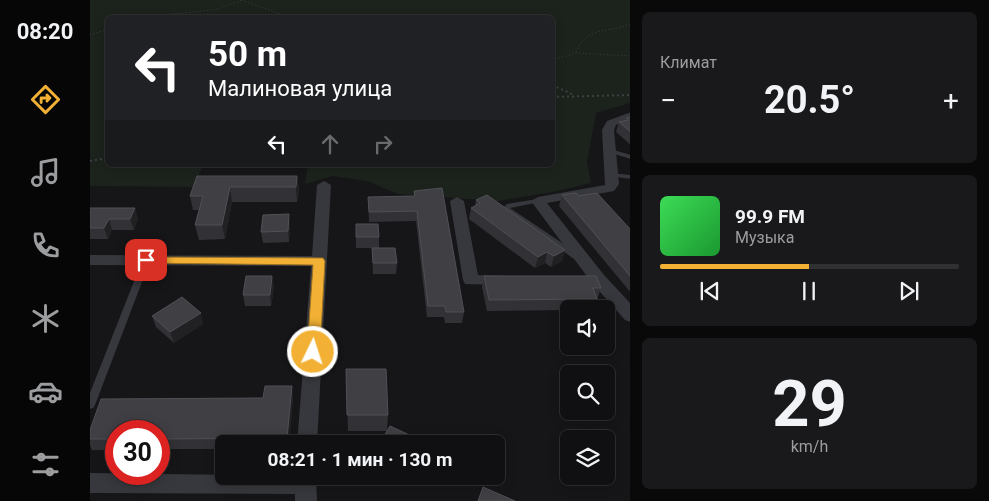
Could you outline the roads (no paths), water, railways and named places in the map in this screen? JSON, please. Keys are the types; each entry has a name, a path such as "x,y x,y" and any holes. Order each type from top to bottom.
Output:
{"street":[{"path":"630,115 611,123 608,130 612,184 609,188 538,202 585,263 630,316"},
{"path":"308,435 324,184"},
{"path":"457,201 471,280 520,280"},
{"path":"90,260 319,261"},
{"path":"578,279 598,279"},
{"path":"90,483 305,487"}],"lane":[{"path":"610,151 630,157"},
{"path":"611,175 630,177"},
{"path":"538,202 509,205 506,208 585,263"},
{"path":"90,405 146,260"}]}
